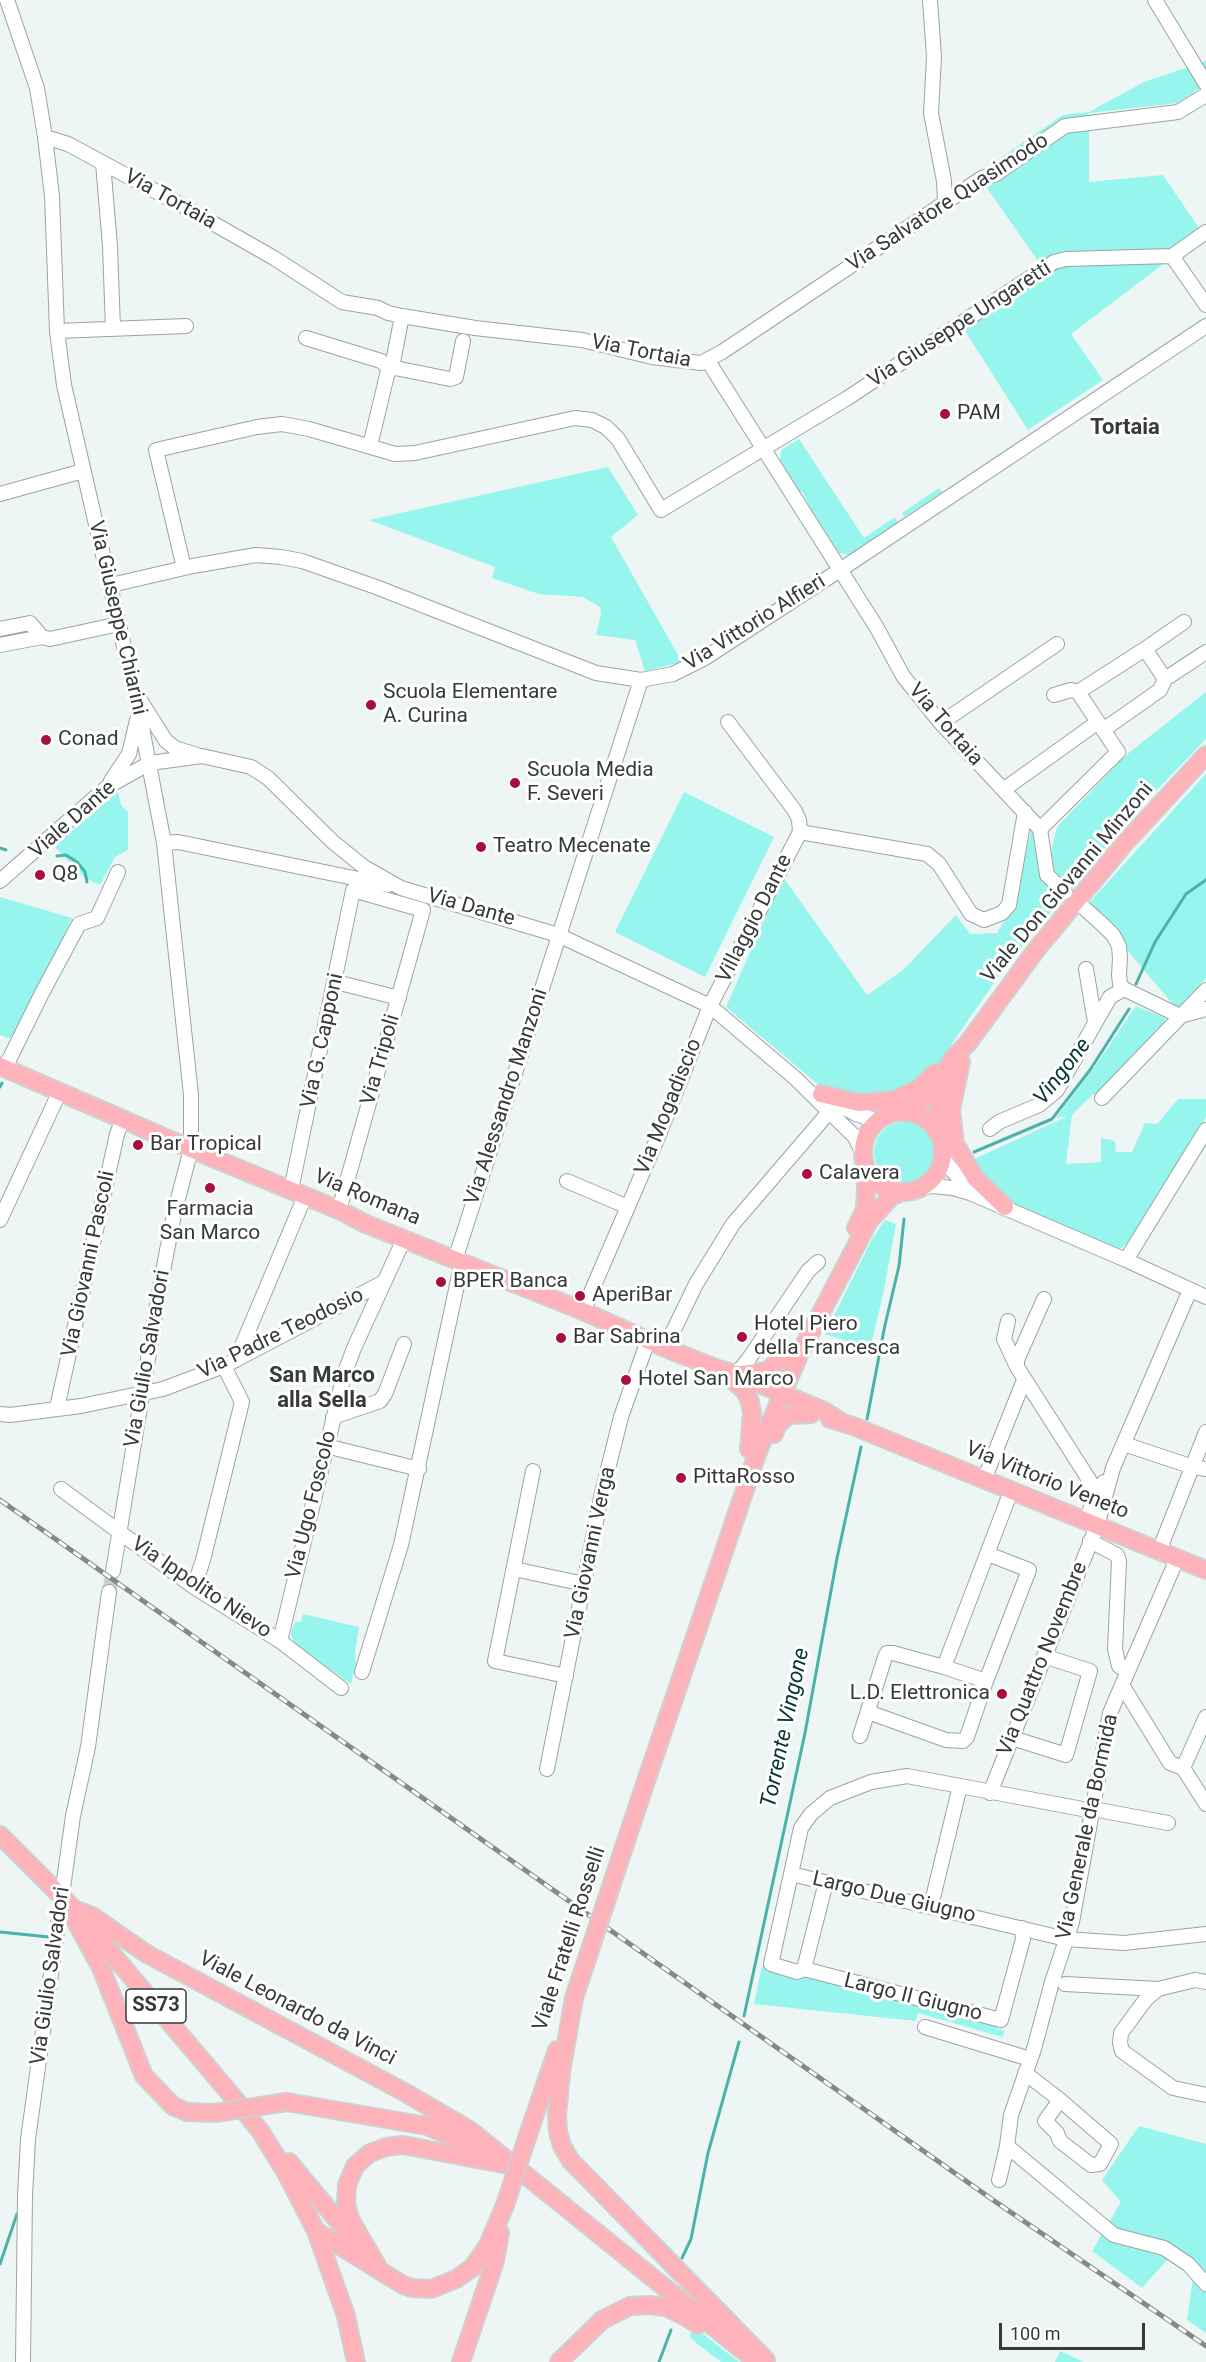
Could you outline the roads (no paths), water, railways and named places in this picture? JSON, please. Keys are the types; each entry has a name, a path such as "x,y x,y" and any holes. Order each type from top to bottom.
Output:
{"main road":[{"name":"Viale Don Giovanni Minzoni","path":"906,1112 926,1098 1036,950 1124,844 1206,755"},
{"name":"Viale Don Giovanni Minzoni","path":"936,1131 942,1093 957,1059"},
{"path":"822,1094 859,1103 895,1100 919,1088 941,1066 957,1059"},
{"path":"957,1059 951,1110 955,1144 975,1178 1005,1207"},
{"name":"Via Romana","path":"3,1067 190,1149 339,1209 366,1224 583,1311 648,1341 847,1424"},
{"path":"906,1112 924,1118 936,1131 940,1140 942,1158 932,1179 907,1191 882,1186 867,1171 863,1152 864,1140 877,1121 896,1113 906,1112"},
{"name":"Viale Fratelli Rosselli","path":"461,2362 495,2261 505,2205 738,1508 777,1395 795,1352 860,1220 866,1199 867,1171"},
{"name":"Viale Fratelli Rosselli","path":"795,1352 869,1221 891,1197 907,1191"},
{"path":"738,1508 762,1464 777,1425 789,1415 813,1410 800,1386 795,1352 768,1371 735,1377 750,1402 752,1413 749,1449"},
{"name":"Viale Fratelli Rosselli","path":"730,1532 737,1485 749,1449 777,1395"},
{"name":"Via Vittorio Veneto","path":"847,1424 1011,1491 1093,1534 1159,1551 1206,1570"},
{"name":"SS73","path":"0,1835 68,1902 261,2132 300,2198 316,2231 346,2316 356,2362"},
{"name":"Viale Leonardo da Vinci","path":"68,1902 77,1927 101,1968 144,2076 172,2106 187,2112 215,2112 287,2102 427,2126 480,2148 498,2152"},
{"name":"Viale Leonardo da Vinci","path":"68,1902 147,1954 471,2131 756,2362"},
{"path":"574,1998 561,2072 557,2116 562,2146 571,2161 768,2362"},
{"path":"261,2132 379,2270"},
{"path":"379,2270 350,2219 346,2203 347,2185 355,2166 370,2152 403,2145 515,2166"},
{"path":"338,2222 325,2224 316,2231 392,2279 412,2288 431,2289 456,2279 473,2267 488,2245 505,2205"},
{"path":"559,2362 602,2320 630,2306 649,2305 666,2307 686,2317 736,2355 756,2362"}],"street":[{"name":"Via Giuseppe Chiarini","path":"7,0 37,87 45,137 52,196 57,331 64,385 139,712 164,843 187,1047 191,1112 190,1149"},
{"path":"930,0 934,57 931,113 944,181 945,202"},
{"path":"1155,0 1206,84"},
{"name":"Via Salvatore Quasimodo","path":"708,361 945,202 982,178 996,174 1065,126 1178,112 1206,95"},
{"name":"Via Tortaia","path":"45,137 68,144 103,163 274,258 342,302 378,308 388,314 475,328 582,340 652,357 701,363 708,361 877,628 903,676 941,723 1040,830"},
{"path":"103,163 114,329"},
{"path":"1206,232 1172,256 1206,306"},
{"name":"Via Giuseppe Ungaretti","path":"370,446 395,454 415,453 575,418 592,420 606,427 618,438 661,510 846,399 1054,262 1066,259 1172,256"},
{"path":"184,568 156,450 257,427 282,424 370,446 388,371 393,362 402,316"},
{"path":"57,331 186,326"},
{"name":"Via Vittorio Alfieri","path":"111,585 184,568 256,555 302,561 403,597 596,673 641,680 673,674 705,657 840,570 1206,326"},
{"path":"306,338 381,361 387,366 388,371"},
{"path":"388,371 395,368 450,379 456,377 463,341"},
{"path":"0,494 83,471"},
{"path":"1078,692 1184,622"},
{"path":"0,629 30,623 42,637"},
{"path":"0,645 42,637 50,639 119,624"},
{"path":"941,723 1057,644"},
{"path":"1145,649 1165,679"},
{"path":"1010,784 1160,690 1165,679 1206,652"},
{"name":"Via Alessandro Manzoni","path":"362,1672 401,1545 419,1468 459,1261 558,935 641,680"},
{"path":"133,686 166,741 175,748 202,756"},
{"path":"1054,695 1071,690 1078,692 1118,752 1040,830 1047,875 1065,892"},
{"path":"107,787 129,754 139,712"},
{"name":"Villaggio Dante","path":"710,1006 800,832 799,820 795,811 728,722"},
{"name":"Via Dante","path":"150,763 202,756 251,767 268,778 333,842 364,867 401,888 558,935 710,1006 795,1078 854,1136 863,1152"},
{"name":"Viale Dante","path":"0,881 107,787 150,763"},
{"path":"124,777 141,778 154,789"},
{"name":"Villaggio Dante","path":"800,832 927,854 937,861 971,914 984,920 1002,913 1009,905 1025,812"},
{"path":"164,843 178,842 401,888"},
{"path":"3,1067 79,924 97,918 118,872"},
{"name":"Via Tripoli","path":"339,1209 423,910 353,890"},
{"name":"Via G. Capponi","path":"230,1363 298,1193 353,890"},
{"path":"1084,908 1108,930 1119,946 1120,984 1124,989 1180,1016 1206,1008"},
{"path":"1086,969 1095,1022"},
{"path":"336,982 399,998"},
{"path":"990,1129 999,1122 1039,1105 1057,1090 1110,997 1124,989"},
{"path":"1102,1098 1206,990"},
{"name":"Via Mogadiscio","path":"583,1311 710,1006"},
{"name":"Via Dante","path":"795,1078 856,1114 877,1121"},
{"path":"0,1220 60,1091"},
{"path":"665,1348 696,1284 733,1224 829,1112"},
{"name":"Via Giovanni Pascoli","path":"57,1408 117,1134 123,1119"},
{"path":"1126,1260 1206,1130"},
{"name":"Via Giulio Salvadori","path":"113,1571 163,1270 190,1149"},
{"path":"942,1158 958,1177 1005,1207"},
{"path":"567,1180 628,1207"},
{"path":"907,1191 932,1186 953,1188 1005,1207 1206,1297"},
{"name":"Via Ugo Foscolo","path":"280,1641 344,1375 404,1239"},
{"path":"735,1377 808,1271 818,1262"},
{"name":"Via Padre Teodosio","path":"0,1414 10,1415 81,1406 163,1389 230,1363 384,1282"},
{"path":"1127,1670 1119,1666 1115,1649 1119,1561 1117,1555 1093,1534 1089,1513 1124,1444 1190,1290"},
{"path":"1017,1367 1017,1360 1044,1299"},
{"path":"1008,1322 1004,1339 1024,1380 1093,1486 1099,1490"},
{"name":"Via Giovanni Verga","path":"547,1769 601,1497 621,1417 648,1341"},
{"path":"333,1417 380,1401 385,1394 404,1344"},
{"path":"194,1587 203,1560 242,1402 230,1363"},
{"path":"984,1480 1024,1380"},
{"path":"1159,1551 1199,1468 1206,1432"},
{"path":"1124,1444 1199,1468"},
{"path":"326,1446 419,1468"},
{"name":"Via Quattro Novembre","path":"990,1792 1093,1534 1113,1468"},
{"path":"533,1471 495,1661 566,1676"},
{"name":"Via Ippolito Nievo","path":"61,1489 194,1587 280,1641 340,1688"},
{"path":"945,1667 1011,1491"},
{"path":"868,1712 946,1740 963,1741 967,1737 1029,1570 988,1554"},
{"name":"Via Generale da Bormida","path":"999,2180 1011,2115 1072,1922 1110,1713 1177,1559"},
{"path":"514,1569 584,1584"},
{"name":"Via Giulio Salvadori","path":"23,2362 24,2208 28,2139 68,1902 73,1816 88,1746 109,1592"},
{"path":"860,1736 887,1653 945,1667 986,1681"},
{"path":"1012,1738 1066,1755 1090,1671 1044,1656"},
{"path":"1122,1684 1170,1762 1183,1768 1206,1804"},
{"path":"1183,1768 1206,1717"},
{"name":"Largo Due Giugno","path":"1168,1823 907,1776 857,1786 830,1798 816,1809 801,1828 791,1874 1066,1939 1124,1943 1206,1934"},
{"path":"931,1906 960,1786"},
{"name":"Largo II Giugno","path":"791,1874 771,1964 797,1972 804,1969 1001,2020 1023,1939 1022,1928"},
{"path":"804,1969 826,1882"},
{"path":"1065,1984 1158,1989 1202,1980"},
{"path":"1158,1989 1146,1999 1121,2033 1122,2051 1173,2088 1206,2095"},
{"path":"924,2027 1030,2059"},
{"path":"1025,2073 1060,2100 1111,2144 1100,2164 1091,2164 1060,2141 1057,2133 1045,2121 1060,2100"},
{"path":"1007,2146 1114,2235 1164,2248 1188,2264 1206,2284"}],"waterway":[{"path":"0,848 6,850"},
{"path":"57,856 66,855 77,862 85,872 87,882"},
{"name":"Vingone","path":"1136,984 1155,942 1186,894 1206,880"},
{"name":"Vingone","path":"974,1152 1052,1119 1090,1070 1129,1009"},
{"path":"0,1087 2,1083"},
{"name":"Vingone","path":"867,1419 899,1266 904,1219"},
{"name":"Torrente Vingone","path":"744,2016 805,1733 837,1558 861,1447"},
{"path":"0,1932 49,1937"},
{"name":"Torrente Vingone","path":"682,2258 691,2239 708,2153 739,2042"},
{"path":"0,2264 17,2214"},
{"name":"Torrente Vingone","path":"659,2362 671,2330"}],"tunnel":[{"path":"109,1592 113,1571"}],"railway":[{"path":"0,1500 993,2200 1206,2346"}],"place":[{"name":"PAM","path":"945,414"},
{"name":"Scuola Elementare A. Curina","path":"371,705"},
{"name":"Conad","path":"46,740"},
{"name":"Scuola Media F. Severi","path":"515,783"},
{"name":"Teatro Mecenate","path":"481,847"},
{"name":"Q8","path":"40,875"},
{"name":"Bar Tropical","path":"138,1145"},
{"name":"Calavera","path":"807,1174"},
{"name":"Farmacia San Marco","path":"210,1188"},
{"name":"BPER Banca","path":"441,1282"},
{"name":"AperiBar","path":"580,1296"},
{"name":"Hotel Piero della Francesca","path":"742,1337"},
{"name":"Bar Sabrina","path":"561,1338"},
{"name":"Hotel San Marco","path":"626,1380"},
{"name":"PittaRosso","path":"681,1478"},
{"name":"L.D. Elettronica","path":"1002,1694"}],"district":[{"name":"Tortaia","path":"1125,428"},
{"name":"San Marco alla Sella","path":"322,1388"}]}
